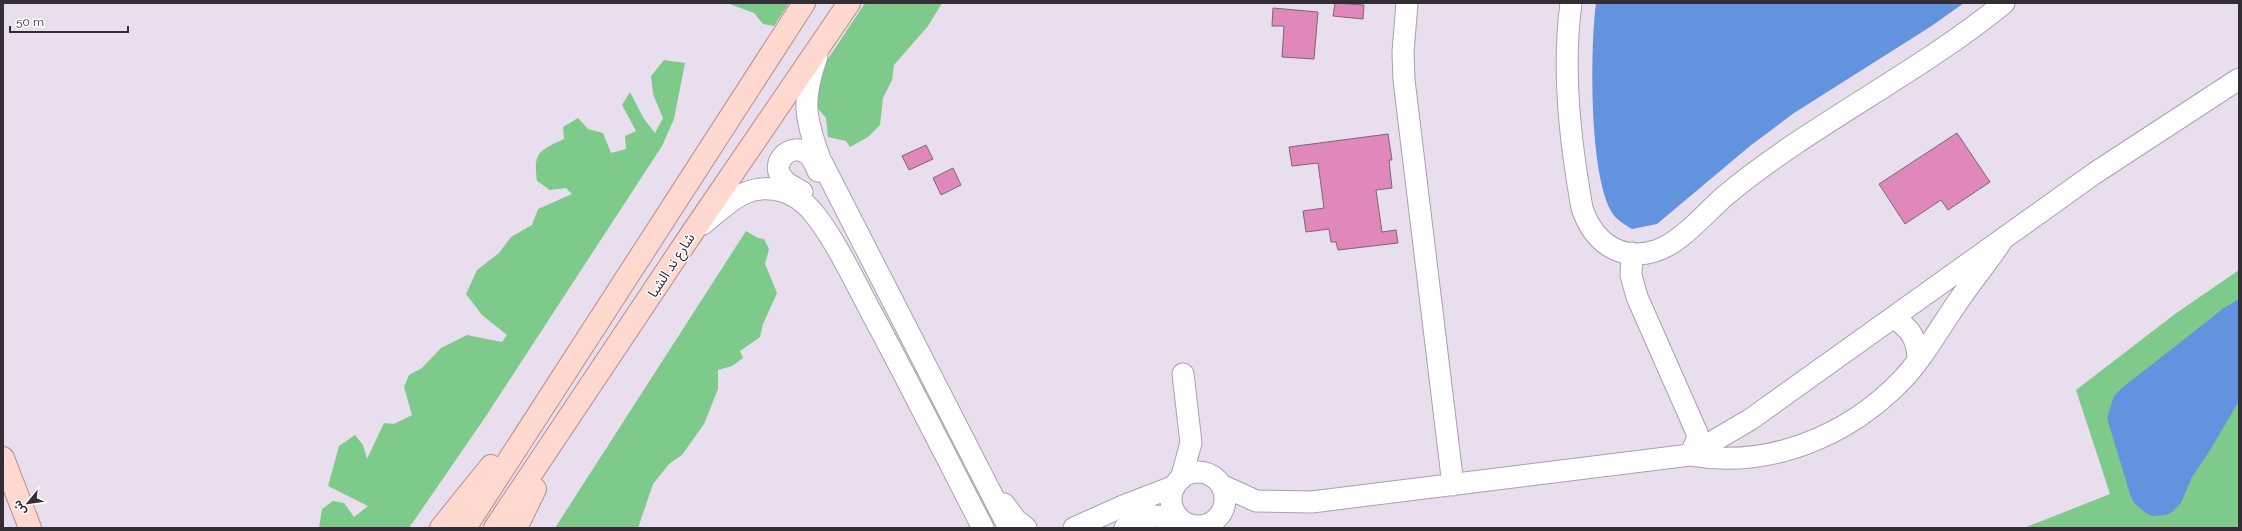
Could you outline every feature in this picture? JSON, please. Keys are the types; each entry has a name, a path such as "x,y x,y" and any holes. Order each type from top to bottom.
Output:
{"main road":[{"path":"464,528 804,3"},
{"name":"شارع ند الشبا","path":"495,528 692,232 821,46 849,3"},
{"path":"516,528 540,479 557,437"},
{"path":"441,528 486,472 520,443"},
{"path":"3,458 30,528"}],"street":[{"path":"1407,3 1403,52 1404,80 1453,485"},
{"path":"1571,3 1568,41 1568,103 1582,208 1587,224 1601,241 1611,247 1632,253 1656,251 1672,244 1727,194 1795,144 1943,48 2004,3"},
{"path":"821,46 806,89 807,114 820,159 862,238 1009,528"},
{"path":"1690,454 1751,419 2001,242 2095,173 2239,79"},
{"path":"837,250 831,227 818,207 805,194 780,176 779,164 784,154 789,151 801,150 810,156 838,209 862,238"},
{"path":"692,232 737,196 751,190 766,188 784,191 803,202 818,220 837,250 882,330 983,528"},
{"path":"1074,528 1178,483 1192,473 1216,480 1256,501 1291,503 1326,501 1690,454 1718,458 1762,456 1800,446 1849,424 1891,391 1918,360 2001,242"},
{"path":"1632,253 1631,275 1637,297 1697,433 1697,440 1690,454"},
{"path":"1892,318 1909,330 1915,339 1918,349 1918,360"},
{"path":"1183,374 1191,443 1172,499 1175,512 1184,523"},
{"path":"1751,419 1750,439 1757,451 1762,456"},
{"path":"1191,443 1224,491 1225,504 1217,521"},
{"path":"987,487 1000,498 1016,520 1026,528"},
{"path":"1125,528 1162,516 1184,523 1202,526 1217,521 1256,501"}],"green space":[{"path":"727,3 789,3 774,26 763,24 754,13"},
{"path":"865,3 942,3 928,26 894,65 892,80 883,98 880,125 868,137 850,147 846,141 828,137 826,118 813,103 824,65"},
{"path":"664,60 685,63 674,119 662,146 484,419 409,528 319,528 322,509 333,501 344,503 354,517 368,506 328,486 339,446 355,435 363,445 367,459 384,423 394,424 412,415 404,387 409,375 422,368 441,348 467,335 502,342 507,335 482,315 466,294 477,270 499,253 511,237 532,225 538,209 572,194 566,188 550,190 537,181 537,158 543,150 564,139 563,127 578,118 588,129 603,133 611,153 626,149 625,136 636,131 622,105 630,92 644,119 655,133 663,118 653,94 651,76"},
{"path":"746,231 758,238 764,239 769,249 765,264 777,293 763,324 760,337 740,351 743,358 732,366 718,370 718,389 704,424 682,455 669,464 653,484 638,528 555,528"},
{"path":"2239,270 2239,528 2024,528 2110,494 2076,390 2175,314"}],"water":[{"path":"1596,3 1964,3 1930,27 1794,113 1750,146 1657,224 1632,229 1618,219 1611,211 1604,193 1599,169 1595,140 1592,79"},
{"path":"2239,299 2239,401 2192,477 2181,503 2172,512 2166,515 2152,516 2134,503 2130,494 2107,418 2114,396 2122,388 2224,308"}],"building":[{"path":"1335,3 1364,5 1363,19 1333,16"},
{"path":"1273,8 1318,12 1314,59 1282,57 1284,26 1272,26"},
{"path":"1957,133 1990,182 1948,210 1941,200 1905,224 1879,184"},
{"path":"1388,134 1392,160 1389,160 1392,188 1376,190 1382,232 1396,230 1398,243 1338,250 1336,242 1331,242 1329,229 1306,232 1303,211 1324,208 1318,163 1292,166 1289,147"},
{"path":"926,145 933,159 909,170 902,156"},
{"path":"953,168 961,185 941,195 933,178"}]}
